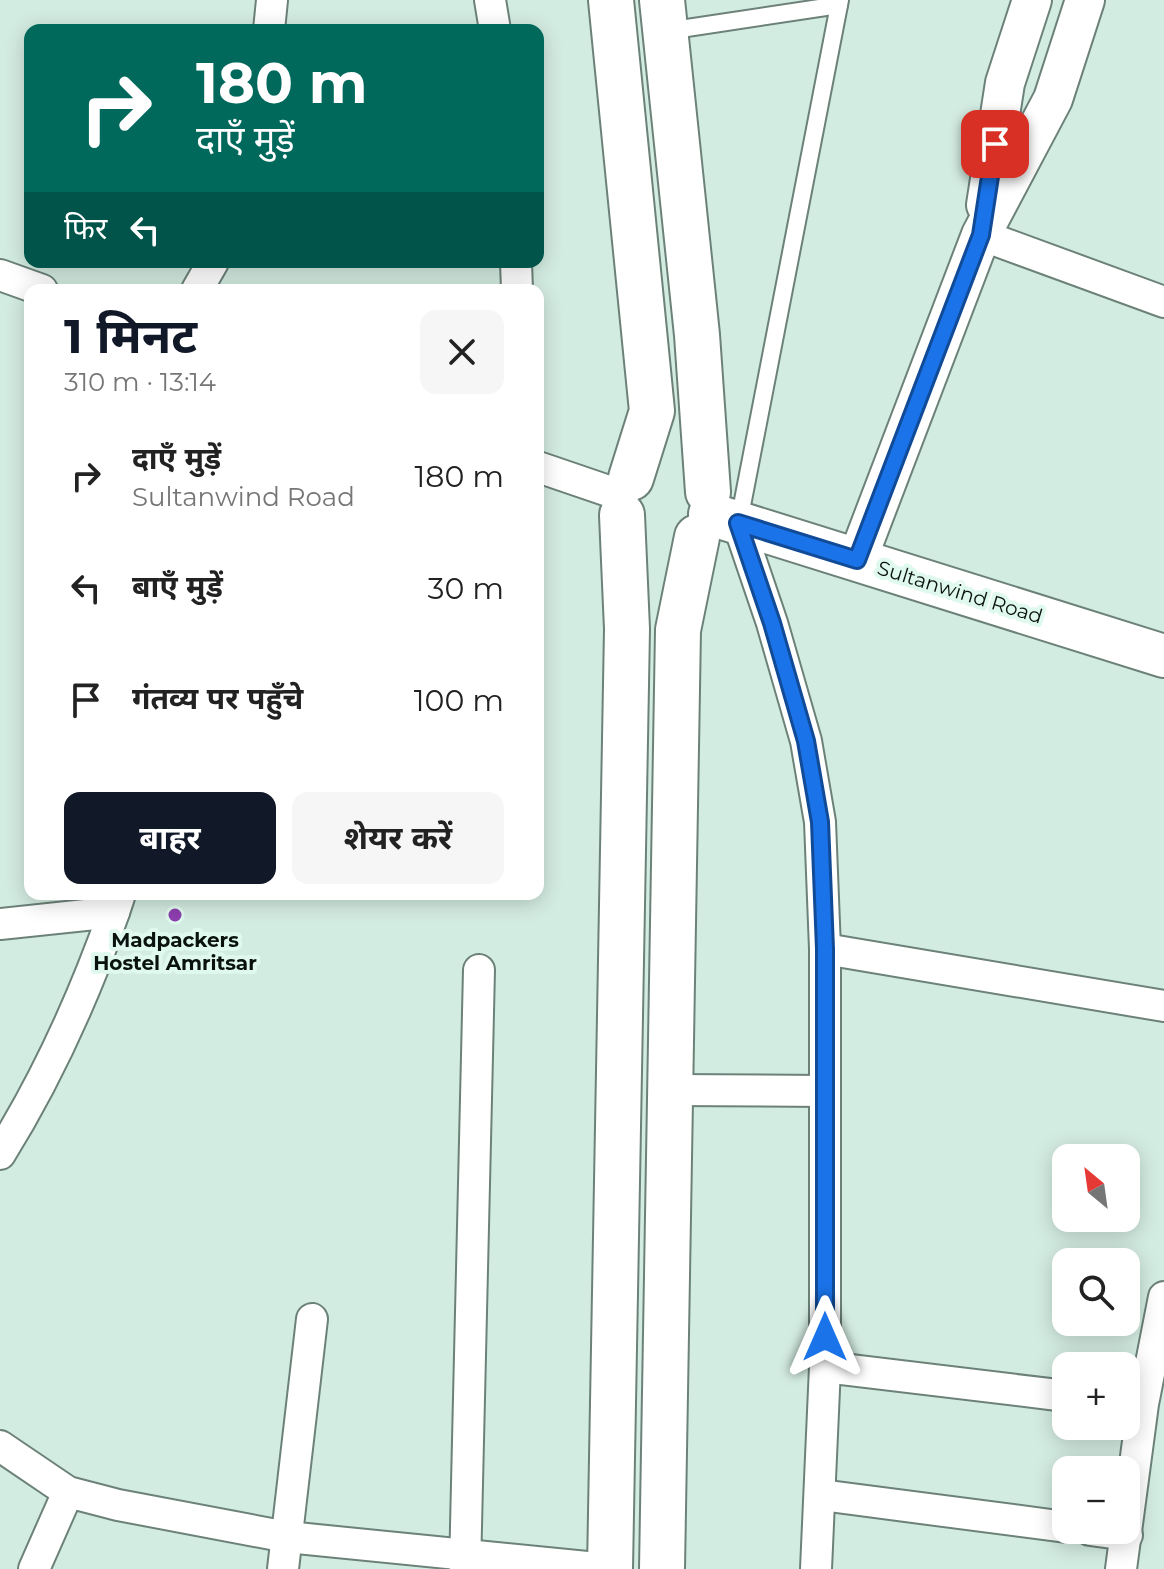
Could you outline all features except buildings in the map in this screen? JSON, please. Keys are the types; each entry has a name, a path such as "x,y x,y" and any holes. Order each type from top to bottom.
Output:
{"main road":[{"path":"608,1569 627,629 625,496 652,411 611,0"},
{"path":"662,1569 678,630 713,516 664,16"},
{"path":"666,462 685,465 706,486 713,516 681,548 663,551 646,546 631,534 625,496 647,466 666,462"},
{"name":"Sultanwind Road","path":"713,516 1164,656"}],"street":[{"path":"270,24 272,0"},
{"path":"490,0 494,24"},
{"path":"981,235 1005,83 1032,0"},
{"path":"857,560 981,235 1053,99 1085,0"},
{"path":"981,235 1164,302"},
{"path":"0,275 25,284"},
{"path":"544,469 625,496"},
{"path":"713,516 772,623 806,741 820,822 825,949 825,1367 816,1569"},
{"path":"0,924 117,903 88,986 45,1078 0,1154"},
{"path":"825,949 1164,1006"},
{"path":"465,1563 479,970"},
{"path":"670,1090 825,1091"},
{"path":"1137,1456 1164,1297"},
{"path":"283,1569 312,1319"},
{"path":"825,1367 1052,1394"},
{"path":"0,1446 68,1492 118,1505 287,1537 465,1563 608,1569"},
{"path":"34,1569 68,1492"},
{"path":"821,1495 1052,1525"},
{"path":"1121,1569 1125,1544"}],"lane":[{"path":"664,16 840,3 713,516"}],"place":[{"name":"Madpackers Hostel Amritsar","path":"175,915"}],"route":[{"path":"825,1337 825,949 820,822 806,741 772,623 738,523 857,560 981,235 995,144"}]}
